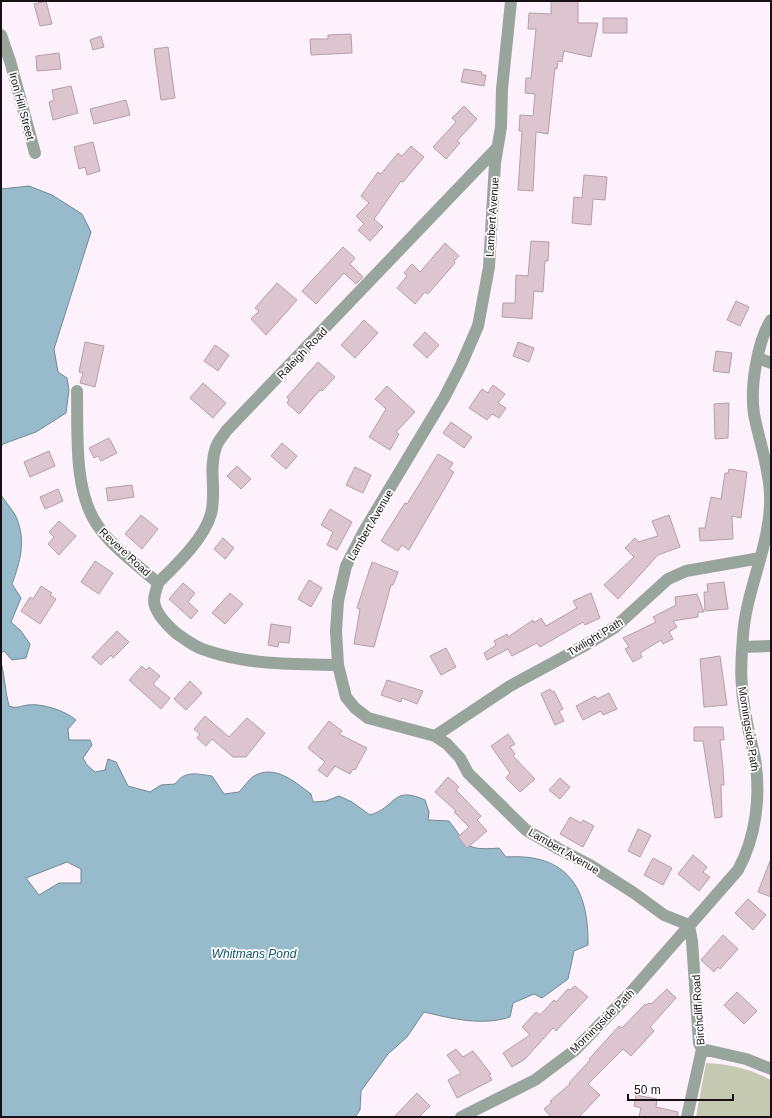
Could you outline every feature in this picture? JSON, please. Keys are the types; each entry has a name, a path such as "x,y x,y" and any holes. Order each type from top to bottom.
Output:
{"street":[{"name":"Lambert Avenue","path":"510,1 502,89 501,127 497,148 489,267 478,326 444,398 364,531 346,566 338,608 336,630 338,665 346,697 355,708 368,718 435,736 447,744 460,758 468,773 526,830 590,865 634,893 664,915 689,925"},
{"name":"Iron Hill Street","path":"1,35 10,61 35,153"},
{"name":"Raleigh Road","path":"158,583 182,558 203,530 211,515 214,499 212,463 216,446 226,431 497,148"},
{"name":"Morningside Path","path":"461,1117 535,1080 575,1050 632,991 738,870 746,854 752,838 757,799 755,761 742,688 742,647 745,614 769,518 770,495 768,477 754,413 754,386 758,358 771,320"},
{"path":"758,358 771,363"},
{"name":"Revere Road","path":"77,391 78,454 85,500 91,515 112,543 158,583 154,600 159,615 170,628 189,642 207,651 227,656 280,664 338,665"},
{"name":"Twilight Path","path":"435,736 510,686 614,628 668,578 686,571 760,558"},
{"path":"742,647 771,646"},
{"name":"Birchcliff Road","path":"687,1117 702,1049 700,1043 692,941 689,925"},
{"path":"702,1049 746,1059 771,1069"}],"green space":[{"path":"706,1063 740,1068 771,1080 771,1117 696,1117"}],"water":[{"path":"29,186 52,195 82,214 91,232 54,349 58,372 67,378 69,390 66,413 36,432 3,444 1,447 1,189"},
{"path":"1,495 16,516 20,527 21,536 21,552 12,584 21,598 11,622 21,631 30,644 26,658 12,660 4,651 1,653"},
{"name":"Whitmans Pond","path":"1,662 9,706 16,707 40,705 54,708 72,717 76,720 68,729 69,740 90,740 92,745 83,758 87,765 95,772 105,770 108,759 116,762 128,786 150,792 161,785 175,784 187,775 196,774 212,776 224,794 239,792 254,776 270,772 284,776 298,784 311,794 313,802 326,801 339,796 352,802 370,815 379,811 400,796 414,796 425,800 429,812 428,820 449,821 468,845 488,849 499,848 506,857 527,857 545,861 559,868 570,878 579,891 584,907 587,925 588,945 574,951 568,979 542,998 534,994 513,1003 510,1017 499,1020 467,1020 424,1012 407,1037 388,1054 361,1091 360,1110 355,1117 1,1117","holes":["67,862 81,869 81,883 59,883 39,895 26,878"]}],"building":[{"path":"46,1 52,24 40,26 34,4"},
{"path":"551,1 578,1 578,23 598,23 591,57 564,51 562,62 558,61 557,69 555,68 548,134 536,132 533,191 518,190 522,131 519,131 520,115 533,116 535,94 525,93 526,78 531,78 536,29 528,29 529,13 551,14"},
{"path":"603,18 627,18 627,33 603,33"},
{"path":"351,34 352,53 311,55 310,39 328,39 328,35"},
{"path":"101,36 104,47 93,50 90,40"},
{"path":"168,47 175,98 161,100 154,49"},
{"path":"59,53 61,69 37,71 36,56"},
{"path":"464,69 482,72 482,75 486,75 484,86 461,82"},
{"path":"71,86 78,113 53,120 49,102 54,100 52,90"},
{"path":"126,100 130,115 94,124 90,109"},
{"path":"464,106 477,119 457,141 460,143 446,159 433,147 456,122 452,118"},
{"path":"93,142 100,171 87,175 85,167 79,169 74,147"},
{"path":"411,146 424,157 403,182 401,181 374,219 383,227 370,241 358,230 364,224 356,216 369,203 361,196 378,172 381,174 398,153 402,156"},
{"path":"584,175 607,177 605,200 593,199 591,225 572,223 574,197 582,198"},
{"path":"531,241 549,242 548,261 545,261 543,292 534,291 532,319 502,317 503,303 515,303 516,275 528,276"},
{"path":"445,243 459,256 454,261 455,263 428,294 425,292 415,304 397,288 407,276 404,273 412,264 420,272"},
{"path":"343,247 355,258 350,264 363,277 356,284 344,273 316,304 302,291"},
{"path":"277,283 297,300 266,335 251,319 259,311 255,308"},
{"path":"736,301 749,307 740,326 727,320"},
{"path":"364,320 378,333 355,358 341,345"},
{"path":"425,332 439,345 427,358 413,345"},
{"path":"85,342 104,346 95,387 80,383 83,373 79,372"},
{"path":"518,342 534,348 529,362 513,356"},
{"path":"215,345 229,355 218,371 204,361"},
{"path":"716,351 732,353 729,373 713,371"},
{"path":"318,362 335,377 322,391 320,390 299,414 287,403 289,400 287,397"},
{"path":"203,383 226,403 213,418 190,398"},
{"path":"493,385 505,394 498,403 506,408 499,418 492,414 487,420 469,408 482,389 488,393"},
{"path":"387,386 415,412 396,432 399,434 390,450 369,437 386,409 375,399"},
{"path":"729,403 728,438 715,439 714,404"},
{"path":"451,422 472,437 464,448 443,433"},
{"path":"109,438 117,453 101,461 98,456 94,458 89,448"},
{"path":"282,443 297,456 286,469 271,456"},
{"path":"49,451 55,466 30,477 24,462"},
{"path":"438,454 453,463 449,469 454,472 409,550 402,545 398,551 381,541 405,503 407,504"},
{"path":"237,466 251,479 241,489 227,476"},
{"path":"355,467 371,475 363,493 346,485"},
{"path":"729,469 747,472 741,518 732,516 733,539 700,541 699,528 705,528 711,497 721,499 725,473 728,473"},
{"path":"132,485 134,497 108,501 106,488"},
{"path":"58,489 63,501 45,509 40,497"},
{"path":"330,509 352,522 337,550 327,545 333,532 321,525"},
{"path":"141,515 158,529 142,549 125,534"},
{"path":"669,515 680,547 658,555 618,599 604,585 634,557 625,548 635,538 638,542 658,536 652,521"},
{"path":"59,521 76,536 59,555 48,544 54,537 49,532"},
{"path":"223,538 234,548 225,559 214,549"},
{"path":"95,561 113,573 99,594 81,582"},
{"path":"372,562 398,572 393,585 391,585 374,647 354,644 360,609 357,608"},
{"path":"309,580 322,588 311,607 298,599"},
{"path":"724,582 728,609 705,611 704,592 708,592 707,584"},
{"path":"183,583 195,593 188,602 198,611 191,619 169,599"},
{"path":"41,586 52,593 50,595 56,599 40,624 21,611 30,597 33,599"},
{"path":"230,593 243,604 225,624 212,613"},
{"path":"591,593 600,618 585,625 583,622 540,647 537,643 512,656 508,649 487,660 484,653 496,645 494,641 507,634 508,637 533,620 534,623 541,618 546,626 577,608 573,601"},
{"path":"697,594 704,612 698,612 698,617 673,621 677,627 669,632 673,639 663,644 661,640 640,653 642,657 633,662 625,649 629,647 623,638 656,622 653,617 676,605 675,597"},
{"path":"271,624 291,627 289,643 279,642 278,647 268,645"},
{"path":"117,631 129,642 113,658 111,655 101,665 92,657"},
{"path":"446,648 456,667 441,675 430,656"},
{"path":"720,656 727,705 704,707 700,659"},
{"path":"142,666 146,670 149,667 160,676 153,684 170,698 161,709 129,680"},
{"path":"387,680 423,691 417,704 402,698 401,702 381,695"},
{"path":"190,681 202,693 186,710 174,699"},
{"path":"550,689 552,692 554,691 563,709 559,711 564,721 555,725 541,694"},
{"path":"609,693 617,709 603,715 601,711 583,720 576,706 595,696 597,699"},
{"path":"205,716 229,737 247,718 265,733 246,757 233,757 212,739 206,746 197,738 200,734 194,729"},
{"path":"329,721 342,731 339,734 367,748 355,770 353,769 350,774 335,766 327,777 318,770 325,762 308,748"},
{"path":"694,727 723,727 724,740 720,740 724,785 721,785 722,817 715,818 703,741 694,741"},
{"path":"508,734 515,744 510,747 515,754 513,756 535,779 520,792 506,778 510,773 491,746"},
{"path":"448,777 459,787 456,790 481,816 477,820 487,831 467,848 458,837 469,827 454,812 456,811 435,792"},
{"path":"560,778 570,787 560,799 549,790"},
{"path":"570,817 581,823 583,820 594,826 583,847 560,834"},
{"path":"638,829 651,835 640,857 628,851"},
{"path":"693,855 707,867 703,872 710,877 699,891 678,874"},
{"path":"653,858 672,868 663,885 644,875"},
{"path":"771,861 771,897 758,892"},
{"path":"748,899 766,915 753,930 735,913"},
{"path":"723,935 738,949 720,969 718,967 714,972 701,960"},
{"path":"575,986 588,997 556,1031 553,1028 525,1059 512,1067 503,1053 530,1035 522,1027 536,1012 540,1015 554,1000 556,1002 568,989 570,990"},
{"path":"667,989 676,998 650,1027 654,1031 631,1056 623,1049 588,1084 600,1095 579,1117 551,1117 544,1109 552,1102 550,1101 570,1084 569,1083 590,1060 589,1059 619,1026 622,1028 645,1004 651,1004"},
{"path":"737,992 757,1011 744,1024 724,1005"},
{"path":"456,1049 463,1057 473,1051 491,1074 489,1075 492,1080 457,1098 448,1080 461,1073 447,1055"},
{"path":"417,1093 430,1106 419,1117 394,1117"},
{"path":"636,1095 657,1099 656,1107 678,1112 678,1117 639,1117 641,1108 634,1106"}]}
